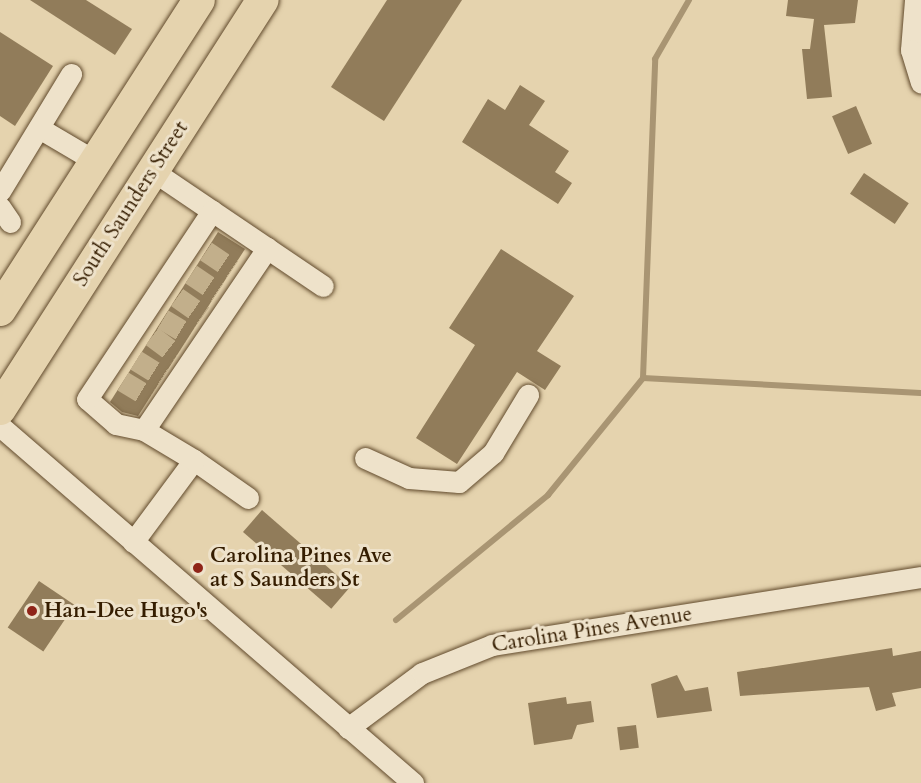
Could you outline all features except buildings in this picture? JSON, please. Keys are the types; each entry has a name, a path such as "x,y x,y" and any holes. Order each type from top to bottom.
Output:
{"highway":[{"path":"2,301 198,0"},
{"name":"South Saunders Street","path":"0,409 262,0"}],"street":[{"path":"915,0 912,50 921,83"},
{"path":"2,208 39,128 71,74"},
{"path":"39,128 95,161"},
{"path":"153,171 323,286"},
{"path":"212,211 199,247 115,376 87,399 116,424 144,430 194,460 248,498"},
{"path":"144,430 156,401 239,274 267,248"},
{"path":"365,458 409,478 459,482 494,453 528,395"},
{"path":"0,426 413,783"},
{"path":"133,542 194,460"},
{"name":"Carolina Pines Avenue","path":"348,728 422,673 492,645 921,577"}],"waterway":[{"path":"396,620 548,495 643,378 655,59 689,0"},
{"path":"643,378 921,393"}],"tunnel":[{"path":"206,251 233,269"},
{"path":"191,274 218,292"},
{"path":"177,297 203,315"},
{"path":"163,319 190,335"},
{"path":"152,336 177,355"},
{"path":"136,360 163,377"},
{"path":"123,381 150,397"}],"place":[{"name":"Carolina Pines Ave at S Saunders St","path":"198,568"},
{"name":"Han-Dee Hugo's","path":"32,611"}]}
